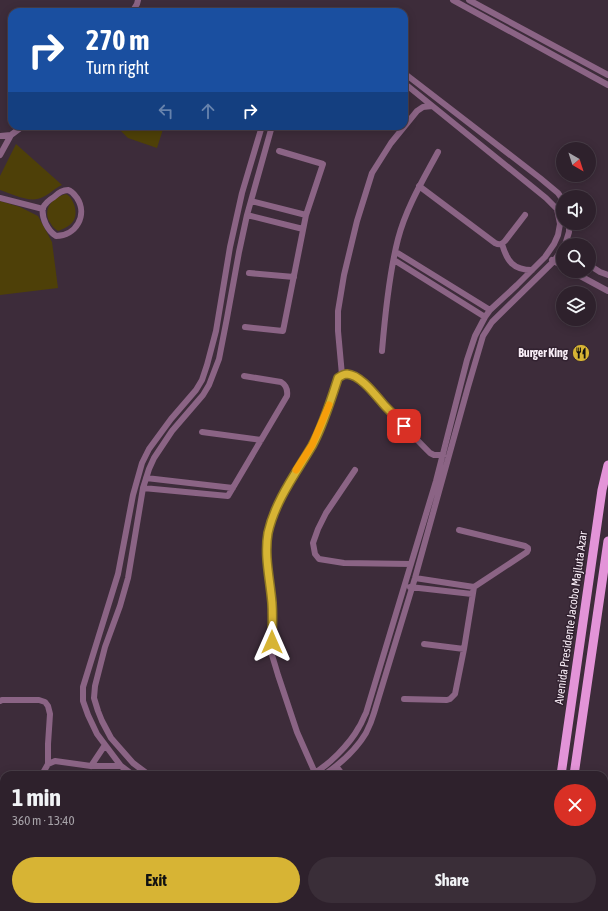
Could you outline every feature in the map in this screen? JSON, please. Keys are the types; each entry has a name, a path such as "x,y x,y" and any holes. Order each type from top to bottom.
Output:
{"main road":[{"name":"Avenida Presidente Jacobo Majluta Azar","path":"562,771 602,490 608,465"},
{"path":"575,771 608,541"}],"street":[{"path":"453,0 608,85"},
{"path":"469,0 608,75"},
{"path":"408,76 556,191"},
{"path":"318,771 338,755 349,742 359,728 366,713 436,481 474,336 490,310 545,257 554,244 558,235 560,224 557,209 552,203 408,86"},
{"path":"408,121 416,111 424,107 432,106"},
{"path":"0,155 11,135 18,130"},
{"path":"127,771 121,766 97,734 83,701 82,687 118,574 133,495 142,463 149,449 171,419 196,390 202,380 207,365 216,331 230,247 242,193 261,130"},
{"path":"144,771 133,763 111,738 102,721 94,698 98,669 128,578 143,488 149,469 154,458 172,431 203,395 209,385 219,359 247,215 271,130"},
{"path":"342,375 338,331 338,311 344,275 357,221 372,173 401,130"},
{"path":"0,136 11,135"},
{"path":"245,327 283,331 306,215 323,164 279,151"},
{"path":"382,351 385,316 394,260 401,232 419,186 438,152"},
{"path":"419,186 499,245 505,241 525,215"},
{"path":"68,190 80,203 80,220 72,230 63,235 56,236 45,222 43,209 47,202 62,191 68,190"},
{"path":"0,198 43,209"},
{"path":"251,201 306,215"},
{"path":"247,215 303,229"},
{"path":"502,244 508,259 517,268 532,270"},
{"path":"396,252 490,310"},
{"path":"545,257 554,261"},
{"path":"329,771 351,753 366,733 374,713 416,578 483,336 492,322 556,258"},
{"path":"394,260 485,317"},
{"path":"596,269 608,275"},
{"path":"592,283 599,271"},
{"path":"249,273 294,277"},
{"path":"583,278 608,291"},
{"path":"313,771 297,732 272,655 272,604 266,560 268,533 275,513 290,480 312,445 338,378 342,375 347,374 353,376 362,382 373,391 383,404 430,453 434,455 443,455"},
{"path":"143,488 228,496 288,392 285,384 281,382 244,376"},
{"path":"202,432 261,440"},
{"path":"355,470 326,513 318,529 313,543 315,554 319,559 344,563 411,564"},
{"path":"146,478 232,488"},
{"path":"404,699 450,699 454,694 464,649 474,587 528,550 525,546 459,530"},
{"path":"416,578 474,587"},
{"path":"404,586 472,594"},
{"path":"424,644 464,649"},
{"path":"0,701 39,700 45,702 48,706 50,714 48,764 44,771"},
{"path":"92,766 105,745"},
{"path":"48,764 54,761 92,766 121,766"},
{"path":"336,766 340,771"}],"shaded area":[{"path":"120,130 163,130 157,148 128,138"},
{"path":"16,144 62,185 46,196 38,199 22,198 0,190 0,176"},
{"path":"66,194 73,202 76,213 71,224 58,231 49,221 47,212 53,200"},
{"path":"0,201 20,207 38,216 52,242 58,288 0,295"}],"slow traffic":[{"path":"296,470 312,445 329,405"}],"place":[{"name":"Burger King","path":"581,353"}],"route":[{"path":"272,642 272,604 270,580 266,560 268,533 275,513 290,480 312,445 338,378 347,374 362,382 373,391 404,426"}]}
